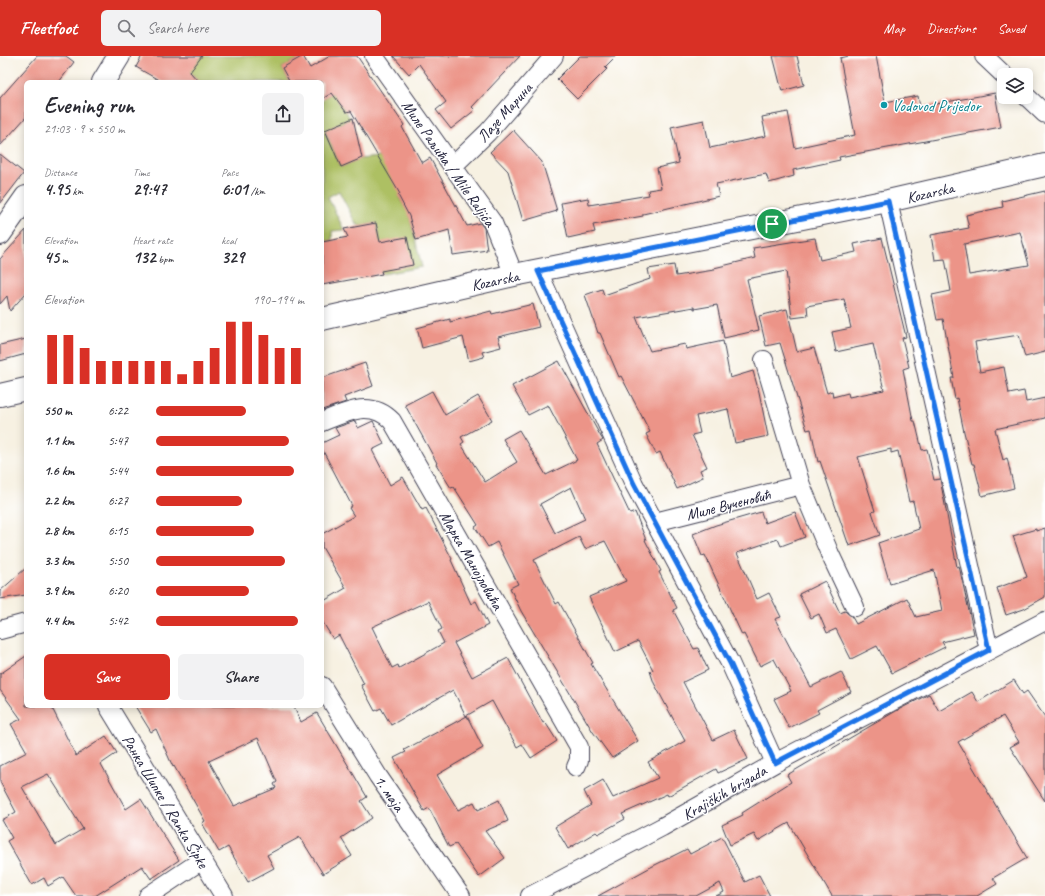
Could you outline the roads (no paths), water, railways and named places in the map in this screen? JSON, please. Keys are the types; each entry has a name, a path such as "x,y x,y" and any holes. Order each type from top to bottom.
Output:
{"street":[{"path":"104,80 119,56"},
{"name":"Миле Раљића / Mile Raljića","path":"374,56 493,223 514,276"},
{"name":"Лазе Марина","path":"453,166 488,132 554,56"},
{"path":"984,56 997,68"},
{"path":"1033,103 1045,114"},
{"name":"Kozarska","path":"324,319 514,276 888,201 1045,165"},
{"path":"0,234 24,200"},
{"path":"888,201 989,650"},
{"path":"538,271 634,484 730,663 775,763"},
{"path":"764,360 801,485 830,554 855,607"},
{"path":"0,395 24,389"},
{"name":"Марка Манојловића","path":"324,421 348,411 359,409 384,412 392,421 579,747 579,760 576,767"},
{"name":"Миле Вученовић","path":"655,522 801,485"},
{"name":"Krajiških brigada","path":"530,896 662,827 775,763 1045,621"},
{"path":"0,630 24,624"},
{"name":"1. маја","path":"324,689 378,776 461,896"},
{"name":"Ранка Шипке / Ranka Šipke","path":"109,708 224,896"},
{"path":"148,896 202,860"}],"place":[{"name":"Vodovod Prijedor","path":"884,105"}]}
